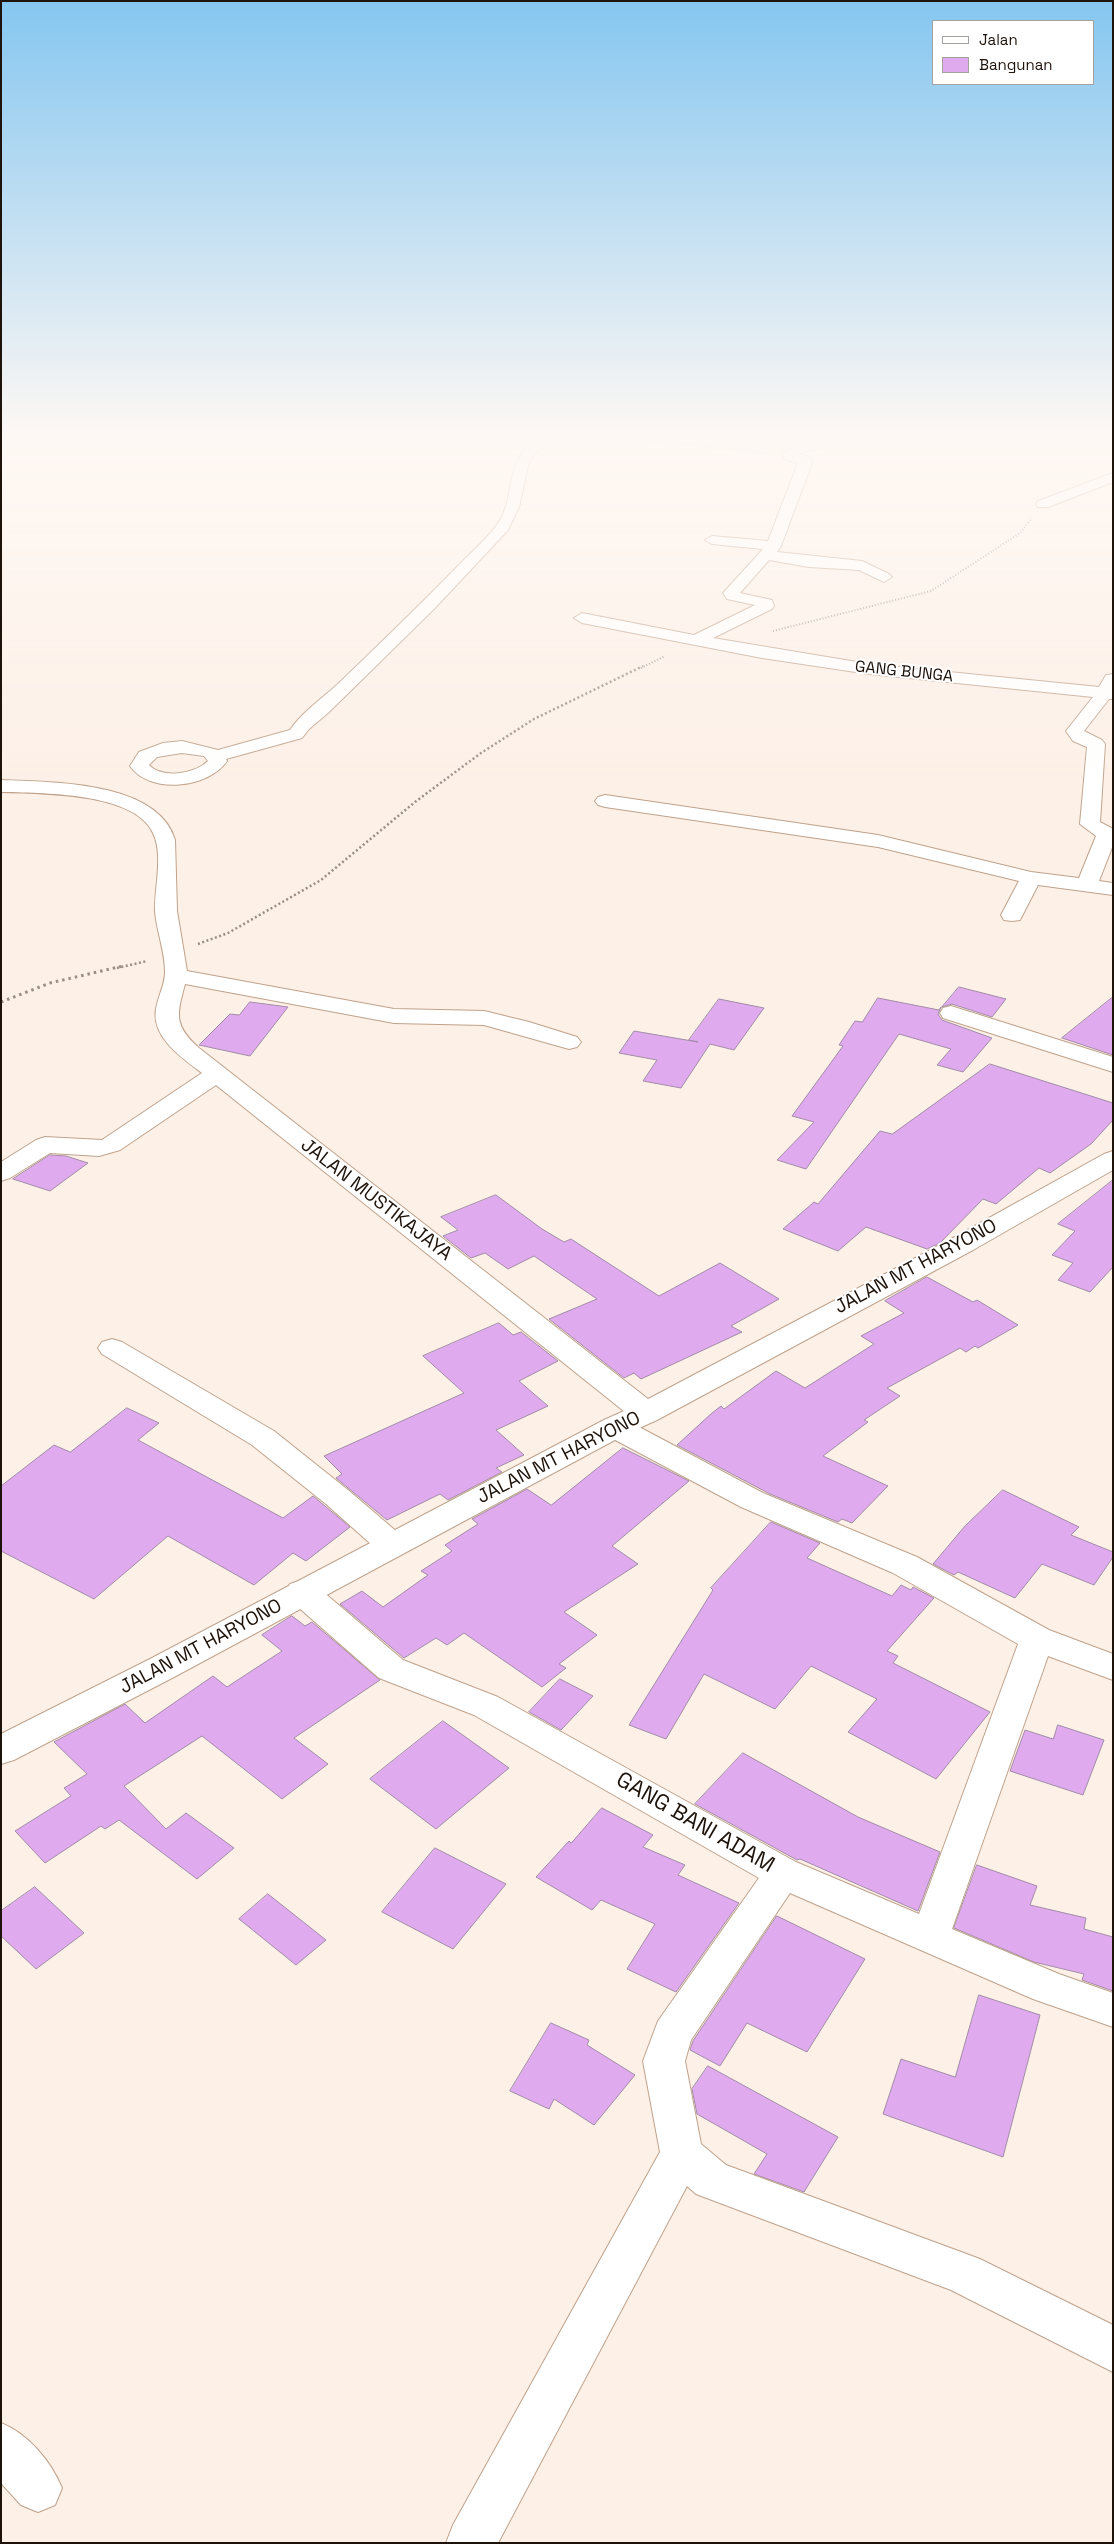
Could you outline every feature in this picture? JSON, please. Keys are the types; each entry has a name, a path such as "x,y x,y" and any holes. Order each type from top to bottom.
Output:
{"street":[{"path":"208,753 218,761 215,766 200,774 175,778 152,776 139,766 140,762 147,755 172,748 208,753 296,734 302,725 322,709 428,606 474,557"},
{"path":"697,640 766,606 766,603 730,594 764,557"},
{"path":"792,557 809,562 862,566 884,576"},
{"name":"GANG BUNGA","path":"582,618 762,653 870,669 1110,688"},
{"path":"1087,885 1107,834 1090,824 1096,744 1079,737 1075,731 1110,688"},
{"path":"112,798 152,776"},
{"name":"JALAN MUSTIKAJAYA","path":"1,786 80,791 112,798 141,810 163,832 166,862 166,912 174,965 167,1007 168,1025 176,1038 217,1074 646,1413"},
{"path":"605,802 878,842 1031,878 1113,889"},
{"path":"1012,915 1031,878"},
{"path":"174,965 244,989 394,1016 415,1018 473,1017 506,1022 569,1042"},
{"path":"951,1012 1113,1065"},
{"path":"1,1173 45,1145 99,1148 111,1145 217,1074"},
{"name":"JALAN MT HARYONO","path":"1,1750 162,1668 302,1592 646,1413 963,1244 1113,1159"},
{"path":"112,1348 263,1438 337,1497 392,1545"},
{"path":"615,1428 752,1500 905,1565 1037,1639 1113,1667"},
{"name":"GANG BANI ADAM","path":"302,1592 391,1669 486,1706 783,1873 1047,1987 1113,2010"},
{"path":"930,1937 1037,1639"},
{"path":"783,1873 672,2034 664,2061 682,2154 711,2180 964,2274 1113,2348"},
{"path":"471,2543 682,2154"},
{"path":"1,2447 38,2488"}],"path":[{"path":"1,1002 50,983 174,965 321,880 415,802 481,753 534,719 697,640"}],"building":[{"path":"959,987 1006,999 992,1017 952,1004 942,1007"},
{"path":"1113,997 1113,1055 1062,1038"},
{"path":"878,998 939,1010 941,1007 938,1014 942,1020 992,1038 963,1072 937,1065 951,1049 899,1034 806,1169 777,1160 814,1122 792,1116 843,1046 839,1045 855,1021 862,1022"},
{"path":"719,999 764,1008 734,1050 710,1044 681,1088 643,1081 657,1060 619,1053 634,1031 698,1042 689,1040"},
{"path":"250,1002 288,1007 250,1056 199,1045 230,1014 239,1015"},
{"path":"990,1064 1113,1103 1113,1120 1091,1144 1050,1173 1039,1168 996,1204 983,1199 940,1243 927,1249 866,1227 838,1251 783,1229 814,1202 818,1204 880,1131 892,1134"},
{"path":"50,1155 66,1156 88,1163 50,1191 13,1179"},
{"path":"1113,1180 1113,1267 1090,1292 1058,1280 1073,1263 1052,1255 1075,1231 1058,1224"},
{"path":"496,1195 542,1229 564,1242 571,1239 659,1296 720,1263 779,1299 731,1326 742,1332 641,1379 634,1373 624,1378 549,1319 597,1299 534,1256 508,1269 485,1253 471,1258 443,1236 458,1230 441,1217"},
{"path":"927,1277 973,1302 977,1300 1018,1325 978,1348 975,1346 966,1352 960,1348 887,1388 900,1396 864,1420 868,1422 823,1456 888,1486 852,1523 842,1519 838,1522 770,1494 677,1445 721,1406 724,1409 776,1371 805,1388 874,1344 861,1336 904,1313 885,1301"},
{"path":"499,1323 513,1335 521,1332 558,1361 519,1381 548,1406 496,1430 524,1455 496,1468 502,1472 448,1500 440,1494 387,1520 336,1478 342,1474 324,1456 464,1393 423,1356"},
{"path":"127,1408 159,1423 138,1440 283,1518 313,1496 350,1527 306,1561 293,1553 254,1585 168,1536 94,1599 1,1551 1,1486 54,1445 70,1452"},
{"path":"623,1448 689,1481 612,1546 638,1564 564,1612 597,1635 559,1664 566,1668 542,1687 464,1633 447,1645 436,1638 404,1658 340,1604 362,1591 383,1607 428,1575 421,1571 452,1551 445,1545 478,1524 472,1519 527,1489 551,1505"},
{"path":"1003,1490 1079,1527 1071,1535 1113,1552 1113,1557 1094,1585 1042,1564 1015,1598 958,1572 954,1575 933,1564 965,1526"},
{"path":"771,1522 820,1543 807,1558 892,1596 901,1585 911,1590 913,1587 934,1598 887,1651 898,1656 893,1663 990,1712 936,1779 848,1732 877,1699 811,1666 775,1709 704,1674 666,1739 629,1725 713,1590 711,1588"},
{"path":"292,1616 305,1626 312,1622 380,1680 294,1738 328,1764 282,1799 202,1736 124,1786 166,1829 186,1813 234,1848 197,1879 119,1820 105,1829 101,1826 45,1863 15,1831 71,1796 64,1788 87,1774 54,1742 125,1704 145,1723 213,1676 227,1687 282,1651 262,1635"},
{"path":"560,1679 593,1696 561,1730 529,1712"},
{"path":"443,1721 509,1768 436,1829 370,1779"},
{"path":"1058,1725 1104,1740 1083,1795 1010,1771 1025,1730 1053,1739"},
{"path":"743,1753 858,1817 940,1852 918,1911 800,1859 797,1860 695,1804"},
{"path":"602,1808 653,1835 643,1847 685,1865 678,1875 739,1903 676,1992 627,1969 655,1924 601,1900 592,1910 536,1877 569,1841 571,1843"},
{"path":"435,1848 506,1884 453,1949 382,1912"},
{"path":"977,1865 1037,1886 1030,1905 1086,1918 1084,1929 1113,1937 1113,1991 1082,1980 1084,1974 1034,1962 954,1928"},
{"path":"35,1887 84,1933 36,1969 1,1936 1,1911"},
{"path":"268,1894 326,1940 296,1965 239,1919"},
{"path":"777,1916 865,1959 807,2052 747,2023 720,2066 690,2050 693,2041"},
{"path":"979,1995 1040,2015 1003,2157 883,2114 901,2059 955,2077"},
{"path":"551,2023 589,2040 587,2045 635,2075 594,2125 554,2099 549,2109 510,2091"},
{"path":"708,2066 838,2137 804,2192 754,2174 767,2154 697,2114 692,2089"}]}
